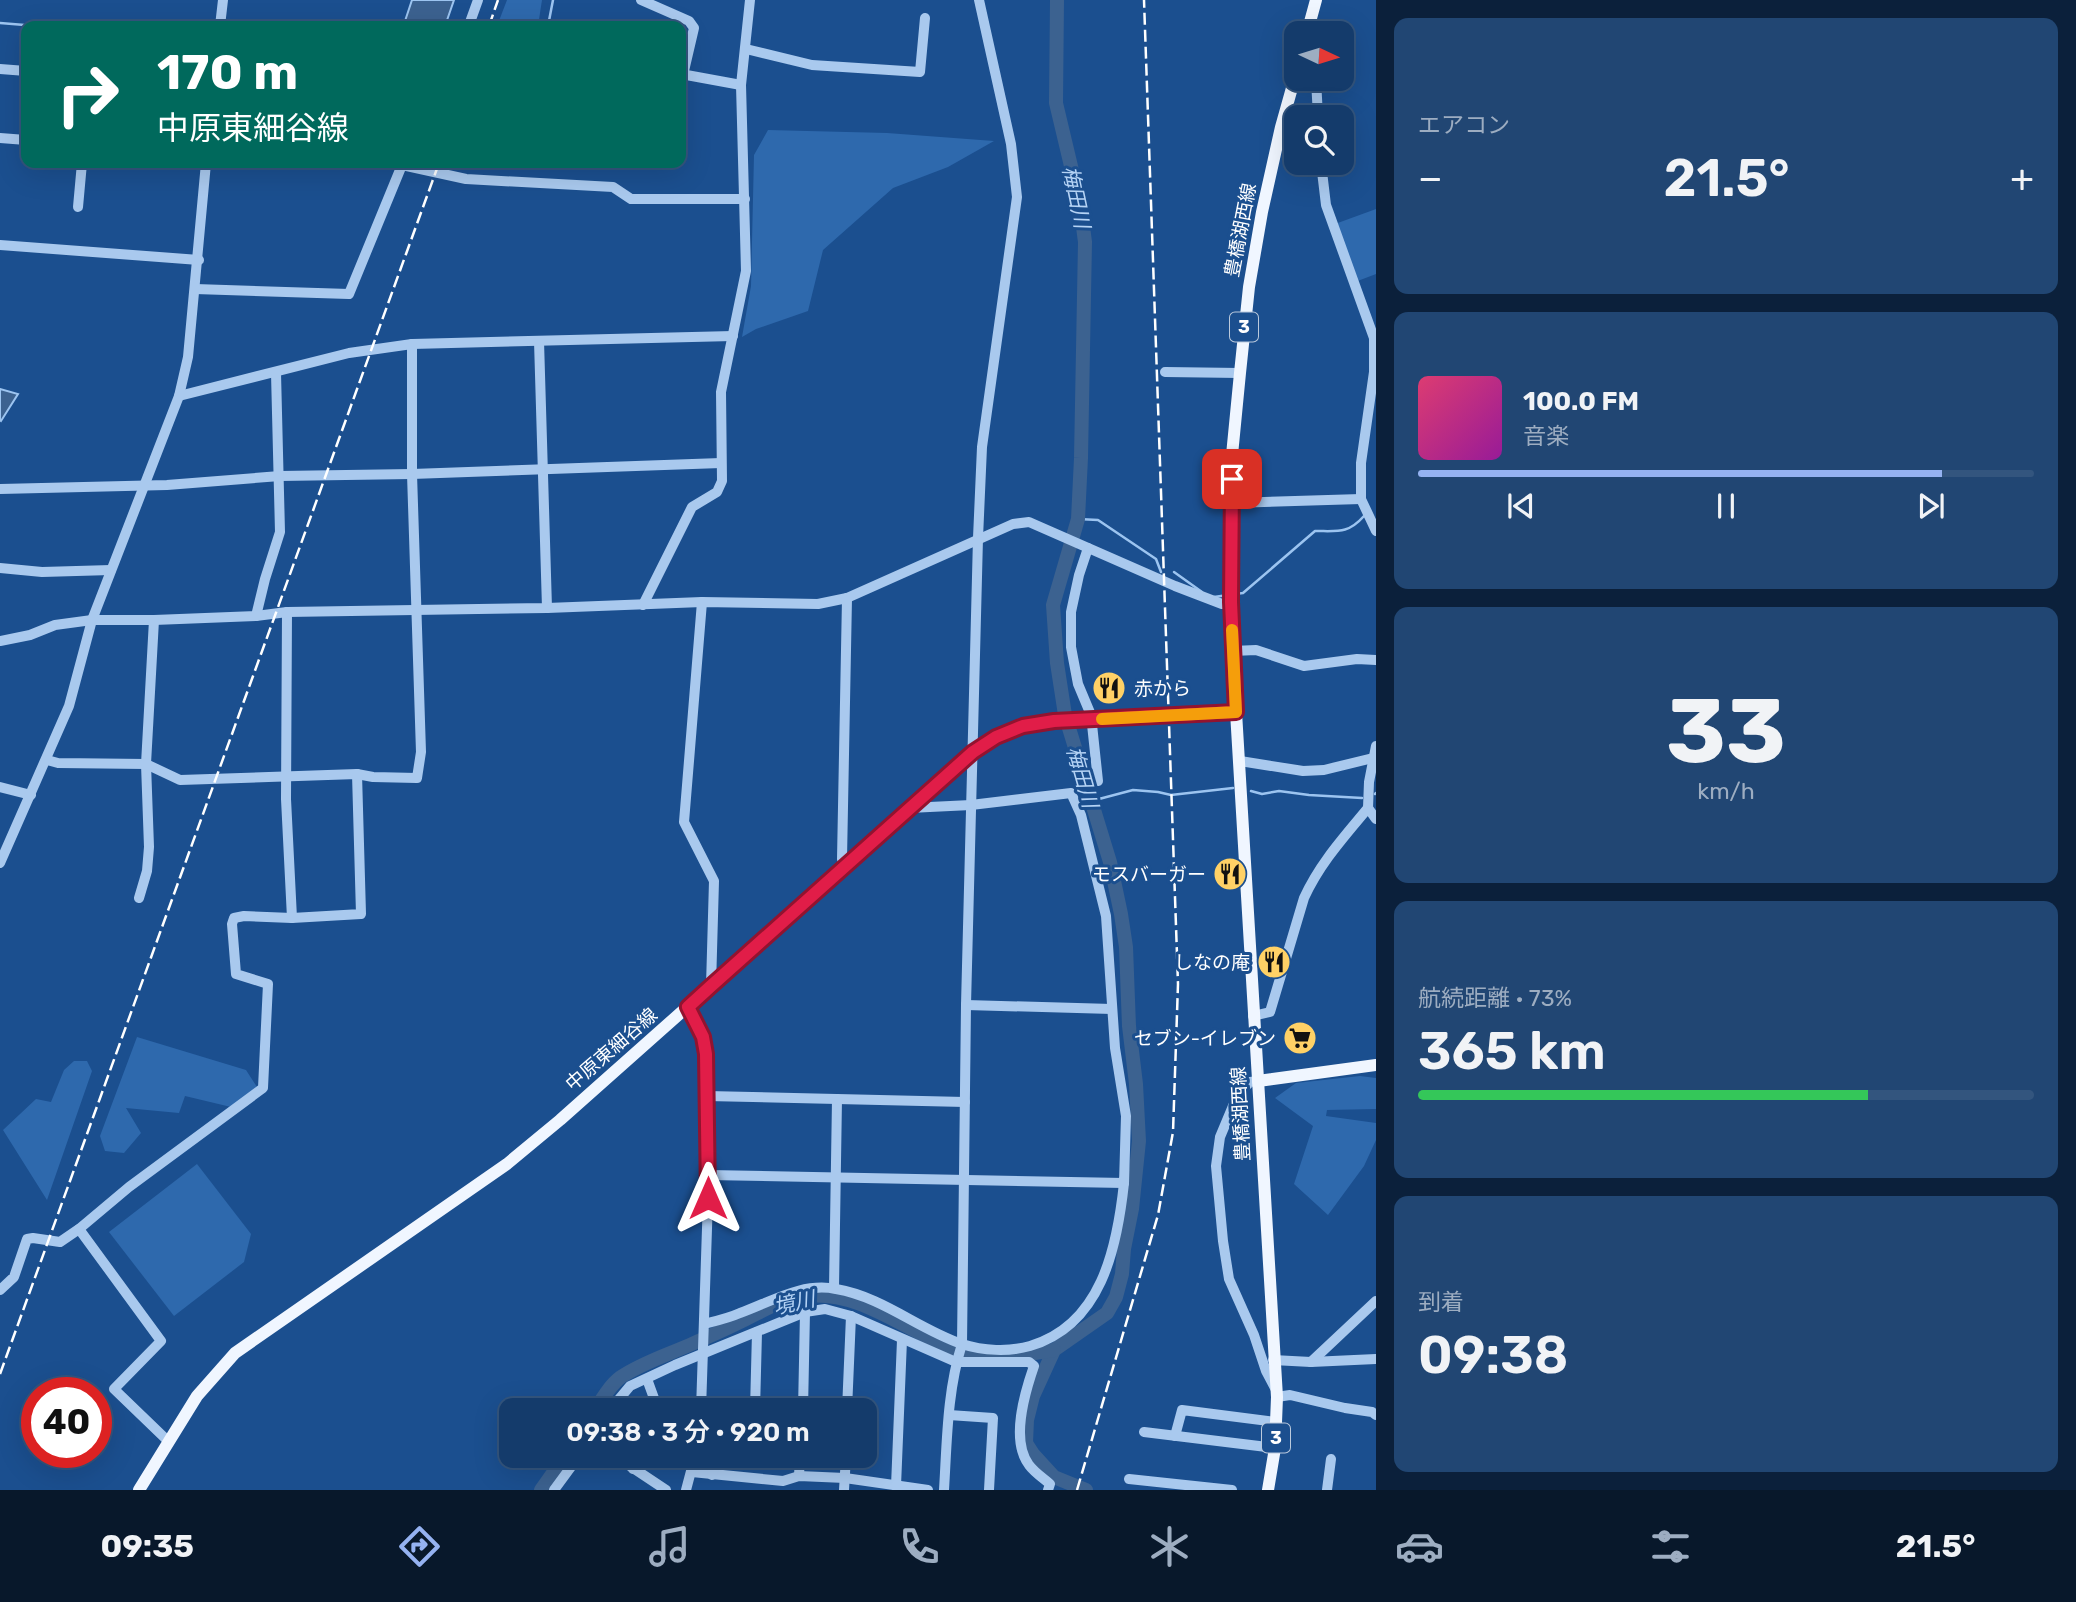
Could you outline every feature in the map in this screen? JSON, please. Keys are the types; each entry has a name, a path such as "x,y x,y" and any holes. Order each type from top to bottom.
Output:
{"main road":[{"path":"1310,21 1316,0"},
{"name":"豊橋湖西線","path":"1268,1490 1275,1448 1276,1394 1233,651 1232,455 1249,287 1280,127 1291,91"},
{"name":"中原東細谷線","path":"139,1490 197,1396 234,1353 507,1164 688,1007 973,752 996,737 1023,726 1054,721 1236,712"},
{"path":"1258,1081 1376,1065"}],"street":[{"path":"221,21 223,0"},
{"path":"470,21 478,0"},
{"path":"641,0 689,21 694,28 686,59"},
{"path":"643,606 692,507 716,492 722,481 721,392 746,271 741,85 750,0"},
{"path":"944,1490 949,1415 956,1362 962,1344 966,1004 982,447 1017,197 1011,144 979,0"},
{"path":"746,49 812,65 920,72 925,18"},
{"path":"0,69 21,71"},
{"path":"686,75 741,85"},
{"path":"0,138 21,140"},
{"path":"78,207 82,168"},
{"path":"0,863 69,706 92,620 179,396 188,357 206,168"},
{"path":"195,289 349,294 401,168"},
{"path":"416,168 466,179 614,187 631,200 745,199"},
{"path":"1322,175 1326,205 1375,338 1374,372 1361,463 1366,508 1376,531"},
{"path":"0,245 199,260"},
{"path":"179,396 349,353 412,344 733,336"},
{"path":"538,341 547,608"},
{"path":"47,761 146,764 180,780 357,774 416,778 421,752 412,474 412,344"},
{"path":"1165,372 1240,373"},
{"path":"256,616 280,532 276,373"},
{"path":"0,489 280,476 721,463"},
{"path":"1232,503 1366,508"},
{"path":"0,642 30,635 55,625 92,620 256,616 287,612 643,606 702,602 808,604 846,598 978,538 1013,524 1029,522 1222,604 1231,596"},
{"path":"1086,548 1071,612 1071,647 1078,684 1090,720 1098,780"},
{"path":"0,568 42,572 111,570"},
{"path":"844,866 846,598"},
{"path":"702,602 684,822 714,881 711,986"},
{"path":"287,612 287,775 292,918"},
{"path":"139,898 147,871 149,846 146,764 154,620"},
{"path":"1233,651 1256,650 1304,666 1357,659 1376,660"},
{"path":"1253,1016 1270,1012 1304,898 1312,881 1332,850 1368,808 1376,746"},
{"path":"1240,761 1303,771 1324,770 1373,758"},
{"path":"0,1290 14,1278 27,1239 60,1242 264,1088 268,984 236,974 232,924 234,918 244,916 292,918 361,914 357,774"},
{"path":"0,788 31,795"},
{"path":"705,1327 777,1297 797,1291 834,1288 880,1303 962,1344 990,1349 1023,1348 1043,1342 1077,1320 1090,1304 1101,1281 1116,1228 1124,1183 1126,1115 1112,1009 1106,916 1081,815 1071,793 971,805 909,808"},
{"path":"1368,808 1376,819"},
{"path":"966,1004 1112,1009"},
{"path":"688,1007 703,1037 706,1054 708,1175 701,1398"},
{"path":"1258,1081 1250,1082 1238,1094 1220,1137 1216,1166 1229,1279 1276,1394 1372,1412 1376,1415"},
{"path":"707,1096 965,1102"},
{"path":"834,1288 837,1099"},
{"path":"708,1175 1124,1183"},
{"path":"79,1229 161,1341 114,1390 169,1442"},
{"path":"1311,1362 1376,1301"},
{"path":"620,1398 630,1386 703,1354 805,1312 825,1309 851,1316 956,1362 1029,1362 1034,1366 1023,1394 1021,1440 1028,1464 1050,1484 1048,1490"},
{"path":"803,1398 805,1312"},
{"path":"848,1398 851,1316"},
{"path":"755,1398 757,1332"},
{"path":"896,1486 902,1340"},
{"path":"1273,1360 1311,1362 1376,1359"},
{"path":"647,1379 654,1398"},
{"path":"1175,1436 1182,1410 1276,1422"},
{"path":"949,1415 993,1418 989,1490"},
{"path":"1144,1432 1275,1448"},
{"path":"1327,1490 1331,1459"},
{"path":"554,1490 570,1468"},
{"path":"686,1490 693,1468"},
{"path":"712,1475 714,1468"},
{"path":"799,1468 799,1476"},
{"path":"844,1490 845,1468"},
{"path":"633,1469 666,1490"},
{"path":"692,1472 783,1481 799,1476 845,1478 928,1490"},
{"path":"1129,1479 1232,1490"}],"shaded area":[{"path":"412,0 454,0 447,21 405,21"},
{"path":"507,0 542,0 539,21 499,21"},
{"path":"768,130 887,133 994,141 948,167 893,188 823,250 808,311 756,329 742,337 751,286 754,155"},
{"path":"1376,209 1376,274 1355,282 1335,224"},
{"path":"0,389 18,394 1,421 0,420"},
{"path":"137,1037 246,1070 257,1087 231,1107 185,1096 179,1113 126,1108 141,1133 124,1153 105,1151 100,1136"},
{"path":"74,1061 87,1061 92,1071 47,1200 3,1130 36,1099 51,1102 64,1070"},
{"path":"1360,1076 1376,1078 1376,1109 1327,1110 1326,1116 1376,1123 1376,1140 1364,1166 1328,1215 1294,1184 1313,1126 1275,1098 1296,1083"},
{"path":"197,1164 251,1234 244,1262 174,1316 109,1232"}],"waterway":[{"path":"549,21 553,0"},
{"name":"梅田川","path":"1057,0 1056,103 1080,204 1085,242 1078,519 1053,605 1057,663 1065,715 1110,862 1121,914 1126,947 1129,1026 1139,1141 1132,1209 1116,1297 1107,1313 1054,1350 1033,1396 1027,1420 1026,1443 1033,1454 1054,1477 1086,1490"},
{"path":"0,23 21,25"},
{"path":"1235,594 1243,593 1315,531 1348,529 1364,516"},
{"path":"1078,519 1098,520 1156,559 1161,572"},
{"path":"1174,572 1202,592"},
{"path":"1214,597 1228,595"},
{"path":"1088,797 1099,799 1133,790 1171,795 1233,788"},
{"path":"1251,791 1262,794 1279,791 1362,798"},
{"name":"境川","path":"602,1398 613,1384 629,1372 789,1299 806,1296 848,1300 945,1345 976,1355 1010,1356 1054,1350"},
{"name":"境川","path":"541,1490 557,1468"}],"railway":[{"path":"491,21 498,0"},
{"path":"1077,1490 1158,1215 1173,1132 1178,984 1144,0"},
{"path":"0,1374 437,168"}],"slow traffic":[{"path":"1102,719 1236,712 1232,630"}],"place":[{"name":"赤から","path":"1109,688"},
{"name":"モスバーガー","path":"1230,874"},
{"name":"しなの庵","path":"1274,962"},
{"name":"セブン-イレブン","path":"1300,1038"}],"route":[{"path":"708,1198 706,1054 703,1037 688,1007 973,752 996,737 1023,726 1054,721 1236,712 1231,602 1232,479"}]}
